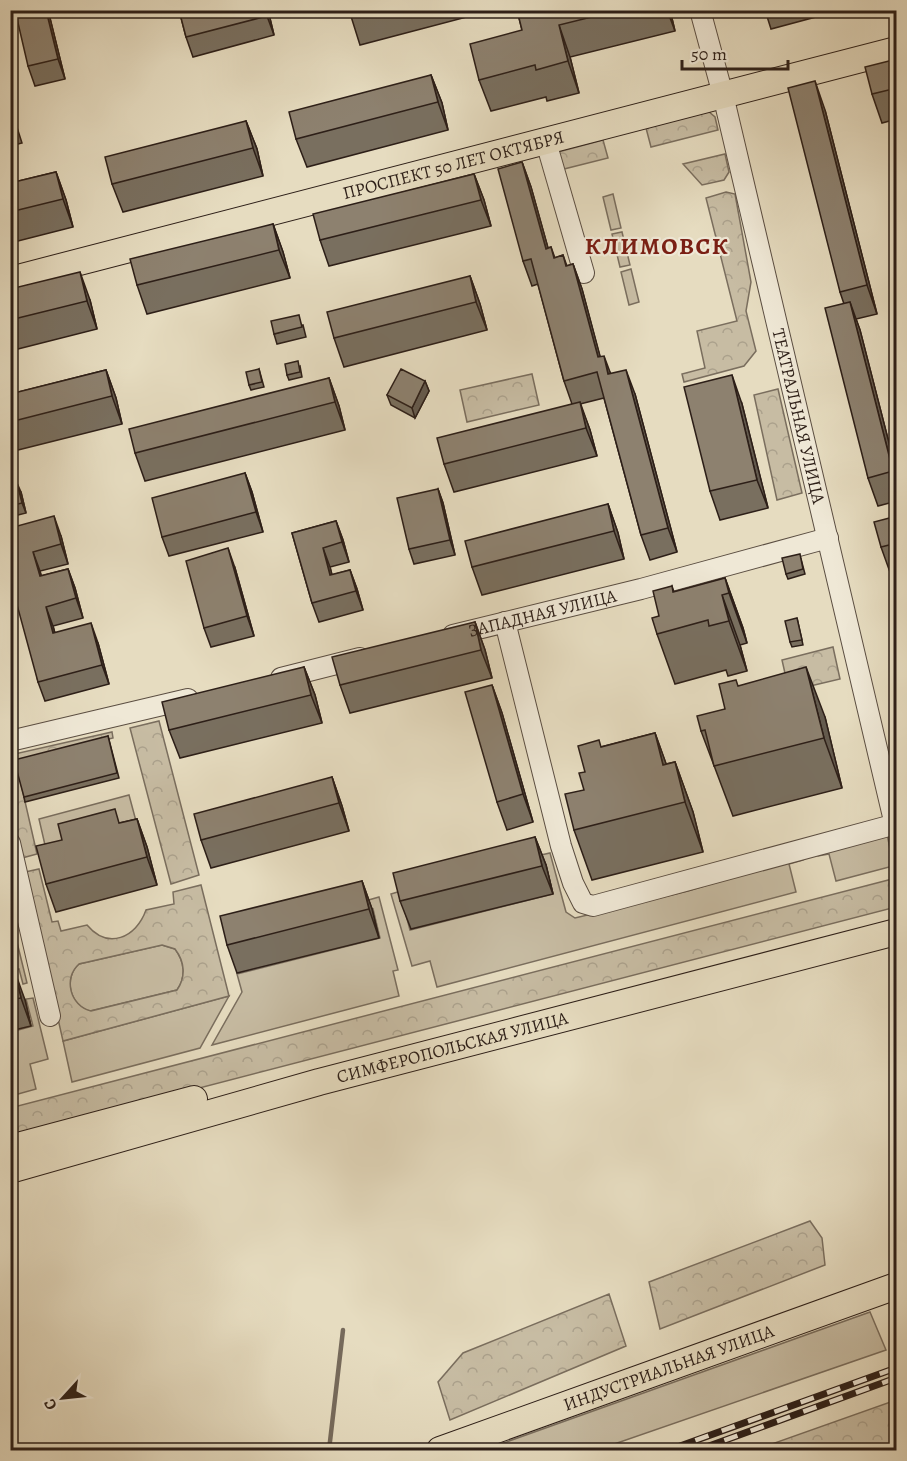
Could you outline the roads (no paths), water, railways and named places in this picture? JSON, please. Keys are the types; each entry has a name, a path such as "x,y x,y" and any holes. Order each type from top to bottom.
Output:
{"main road":[{"name":"ПРОСПЕКТ 50 ЛЕТ ОКТЯБРЯ","path":"10,280 897,50"},
{"name":"СИМФЕРОПОЛЬСКАЯ УЛИЦА","path":"10,1148 897,916"},
{"name":"СИМФЕРОПОЛЬСКАЯ УЛИЦА","path":"10,1170 319,1082 897,932"},
{"name":"ИНДУСТРИАЛЬНАЯ УЛИЦА","path":"440,1450 897,1286"}],"street":[{"name":"ТЕАТРАЛЬНАЯ УЛИЦА","path":"700,10 723,95 896,824"},
{"path":"546,142 584,273"},
{"name":"ЗАПАДНАЯ УЛИЦА","path":"439,638 828,538"},
{"path":"505,622 561,846 573,883 583,903 594,906 896,824"},
{"path":"259,683 384,652"},
{"path":"10,741 201,696"},
{"path":"10,843 50,1016"}],"waterway":[{"path":"329,1450 343,1330"}],"railway":[{"path":"669,1450 896,1368"},
{"path":"698,1450 896,1378"}],"district":[{"name":"КЛИМОВСК","path":"657,246"}]}
